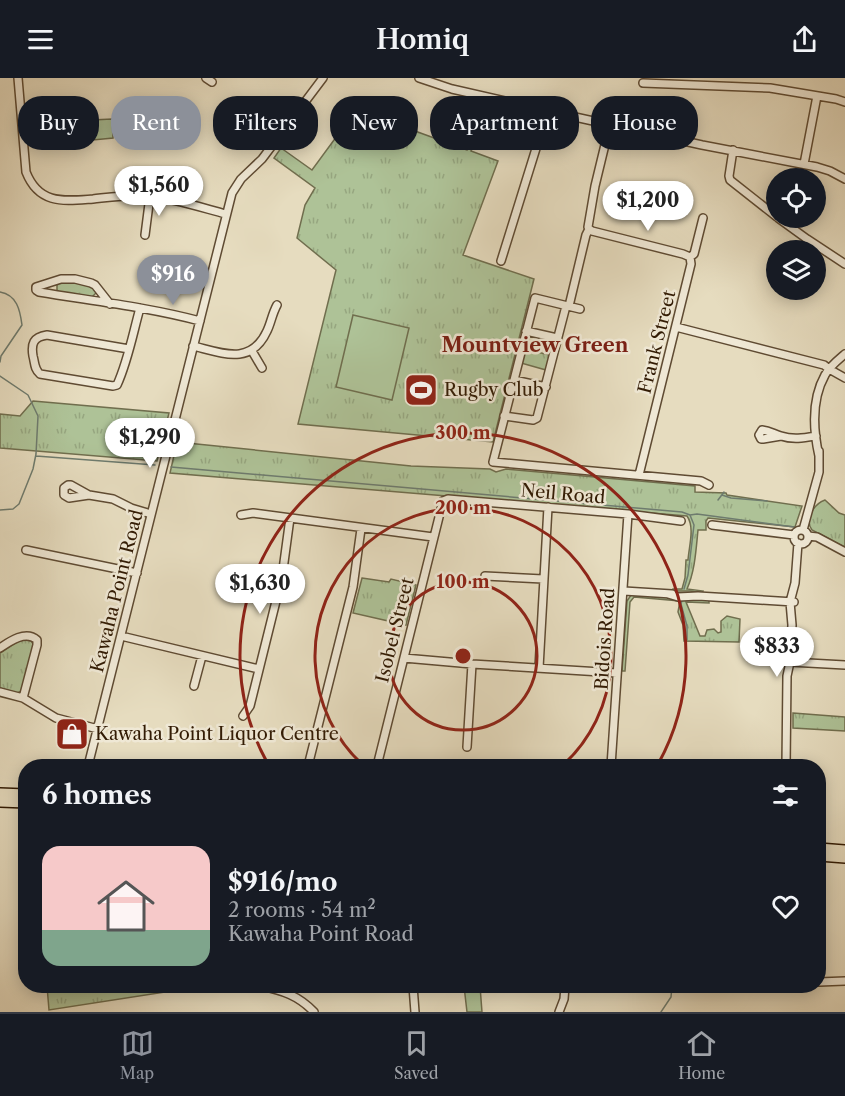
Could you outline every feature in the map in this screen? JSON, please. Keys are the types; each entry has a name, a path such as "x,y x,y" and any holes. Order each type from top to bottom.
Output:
{"highway":[{"path":"0,793 18,794"},
{"path":"0,802 18,803"},
{"path":"826,849 845,850"},
{"path":"826,857 845,858"}],"street":[{"path":"18,78 25,166 29,178 39,191 53,199 66,201 125,195 150,196 226,214"},
{"name":"Kawaha Point Road","path":"91,759 226,214 236,185 262,159 323,78"},
{"path":"419,78 484,96"},
{"path":"643,82 770,88 845,102"},
{"path":"804,164 817,96"},
{"path":"698,143 804,164 830,171 845,179"},
{"path":"501,261 536,150"},
{"path":"590,230 588,227 595,186 604,150"},
{"path":"733,150 730,180 766,208"},
{"path":"145,235 150,196"},
{"name":"Frank Street","path":"639,475 692,264 690,257 694,254 703,218"},
{"path":"792,228 845,264"},
{"path":"590,230 690,257"},
{"path":"504,416 536,420 537,418 586,235 590,230"},
{"path":"110,304 95,285 75,279 61,279 36,287 39,292 110,304 160,311 199,323"},
{"path":"580,309 535,298 493,462 700,481 709,485"},
{"path":"193,346 236,355 252,351 267,331 277,305"},
{"path":"129,349 47,335 36,339 32,347 35,369 40,374 109,387 117,385 129,349 140,308"},
{"path":"676,327 825,365 845,378"},
{"path":"526,331 557,339"},
{"path":"252,351 262,368"},
{"path":"798,543 805,542 819,467 814,408 825,375 845,354"},
{"path":"514,380 546,387"},
{"path":"781,436 797,439 816,436"},
{"path":"89,495 113,499 130,508 152,514"},
{"name":"Neil Road","path":"442,501 448,499 681,520"},
{"name":"Isobel Street","path":"379,759 442,501"},
{"path":"539,668 548,507"},
{"path":"241,515 253,513 433,537"},
{"name":"Bidois Road","path":"611,759 628,514"},
{"path":"243,716 250,706 282,577 290,518"},
{"path":"712,525 794,535 798,531 817,537 845,552"},
{"path":"310,759 353,587 361,529"},
{"path":"786,759 785,732 790,684 792,602 798,543 794,535"},
{"path":"26,550 136,573"},
{"path":"485,576 543,579"},
{"path":"624,591 668,594 678,597 698,596 792,602"},
{"path":"0,648 26,635 36,638 37,645 23,698"},
{"path":"121,636 259,669"},
{"path":"194,686 202,656"},
{"path":"404,658 617,673"},
{"path":"790,662 845,665"},
{"path":"467,747 472,664"},
{"path":"0,692 23,698 56,718 98,729"},
{"path":"826,982 845,981"},
{"path":"287,993 302,1001 314,1012"},
{"path":"414,993 415,1012"},
{"path":"559,1012 564,993"}],"green space":[{"path":"111,119 111,138 99,139 99,120"},
{"path":"418,132 430,136 430,150 471,150 498,161 463,255 534,279 493,442 298,424 336,270 297,238 305,205 315,188 274,158 280,150 284,150 312,170 330,145 330,150 418,150"},
{"path":"74,281 93,286 97,292 91,298 60,293 57,290 60,282"},
{"path":"353,315 409,328 392,400 336,387"},
{"path":"524,349 550,355 546,370 521,363"},
{"path":"33,401 169,413 157,461 0,448 0,414 20,416"},
{"path":"177,442 411,466 490,469 496,472 506,469 695,486 695,492 726,493 727,495 802,506 795,527 708,518 706,530 698,530 696,553 687,589 703,591 702,593 673,591 673,589 682,589 685,578 691,531 687,516 170,473"},
{"path":"825,500 839,513 845,515 845,547 812,530 810,526 811,512"},
{"path":"362,578 389,582 391,579 416,585 406,625 353,613"},
{"path":"631,595 709,600 709,603 686,602 700,636 705,636 707,630 714,629 718,633 721,632 721,621 727,616 740,619 739,642 684,641 683,625 678,612 680,601 634,597 630,602 625,671 622,671 627,601"},
{"path":"23,638 31,640 34,646 22,691 17,693 0,688 0,653"},
{"path":"793,713 845,717 845,731 793,728"},
{"path":"48,993 159,993 49,1010"},
{"path":"465,993 481,993 482,1012 467,1012"}],"waterway":[{"path":"0,292 14,300 19,309 22,325 1,356 0,362"},
{"path":"0,376 28,395 38,416 33,469 19,504 13,509 0,510"},
{"path":"36,456 155,465"},
{"path":"171,467 682,512 690,515 694,525 684,589"},
{"path":"718,500 724,492"},
{"path":"722,495 767,501"},
{"path":"690,515 794,527"},
{"path":"682,600 687,640"},
{"path":"661,1012 671,993"}],"place":[{"name":"Rugby Club","path":"421,390"},
{"name":"Kawaha Point Liquor Centre","path":"72,734"}],"district":[{"name":"Mountview Green","path":"535,345"}]}
